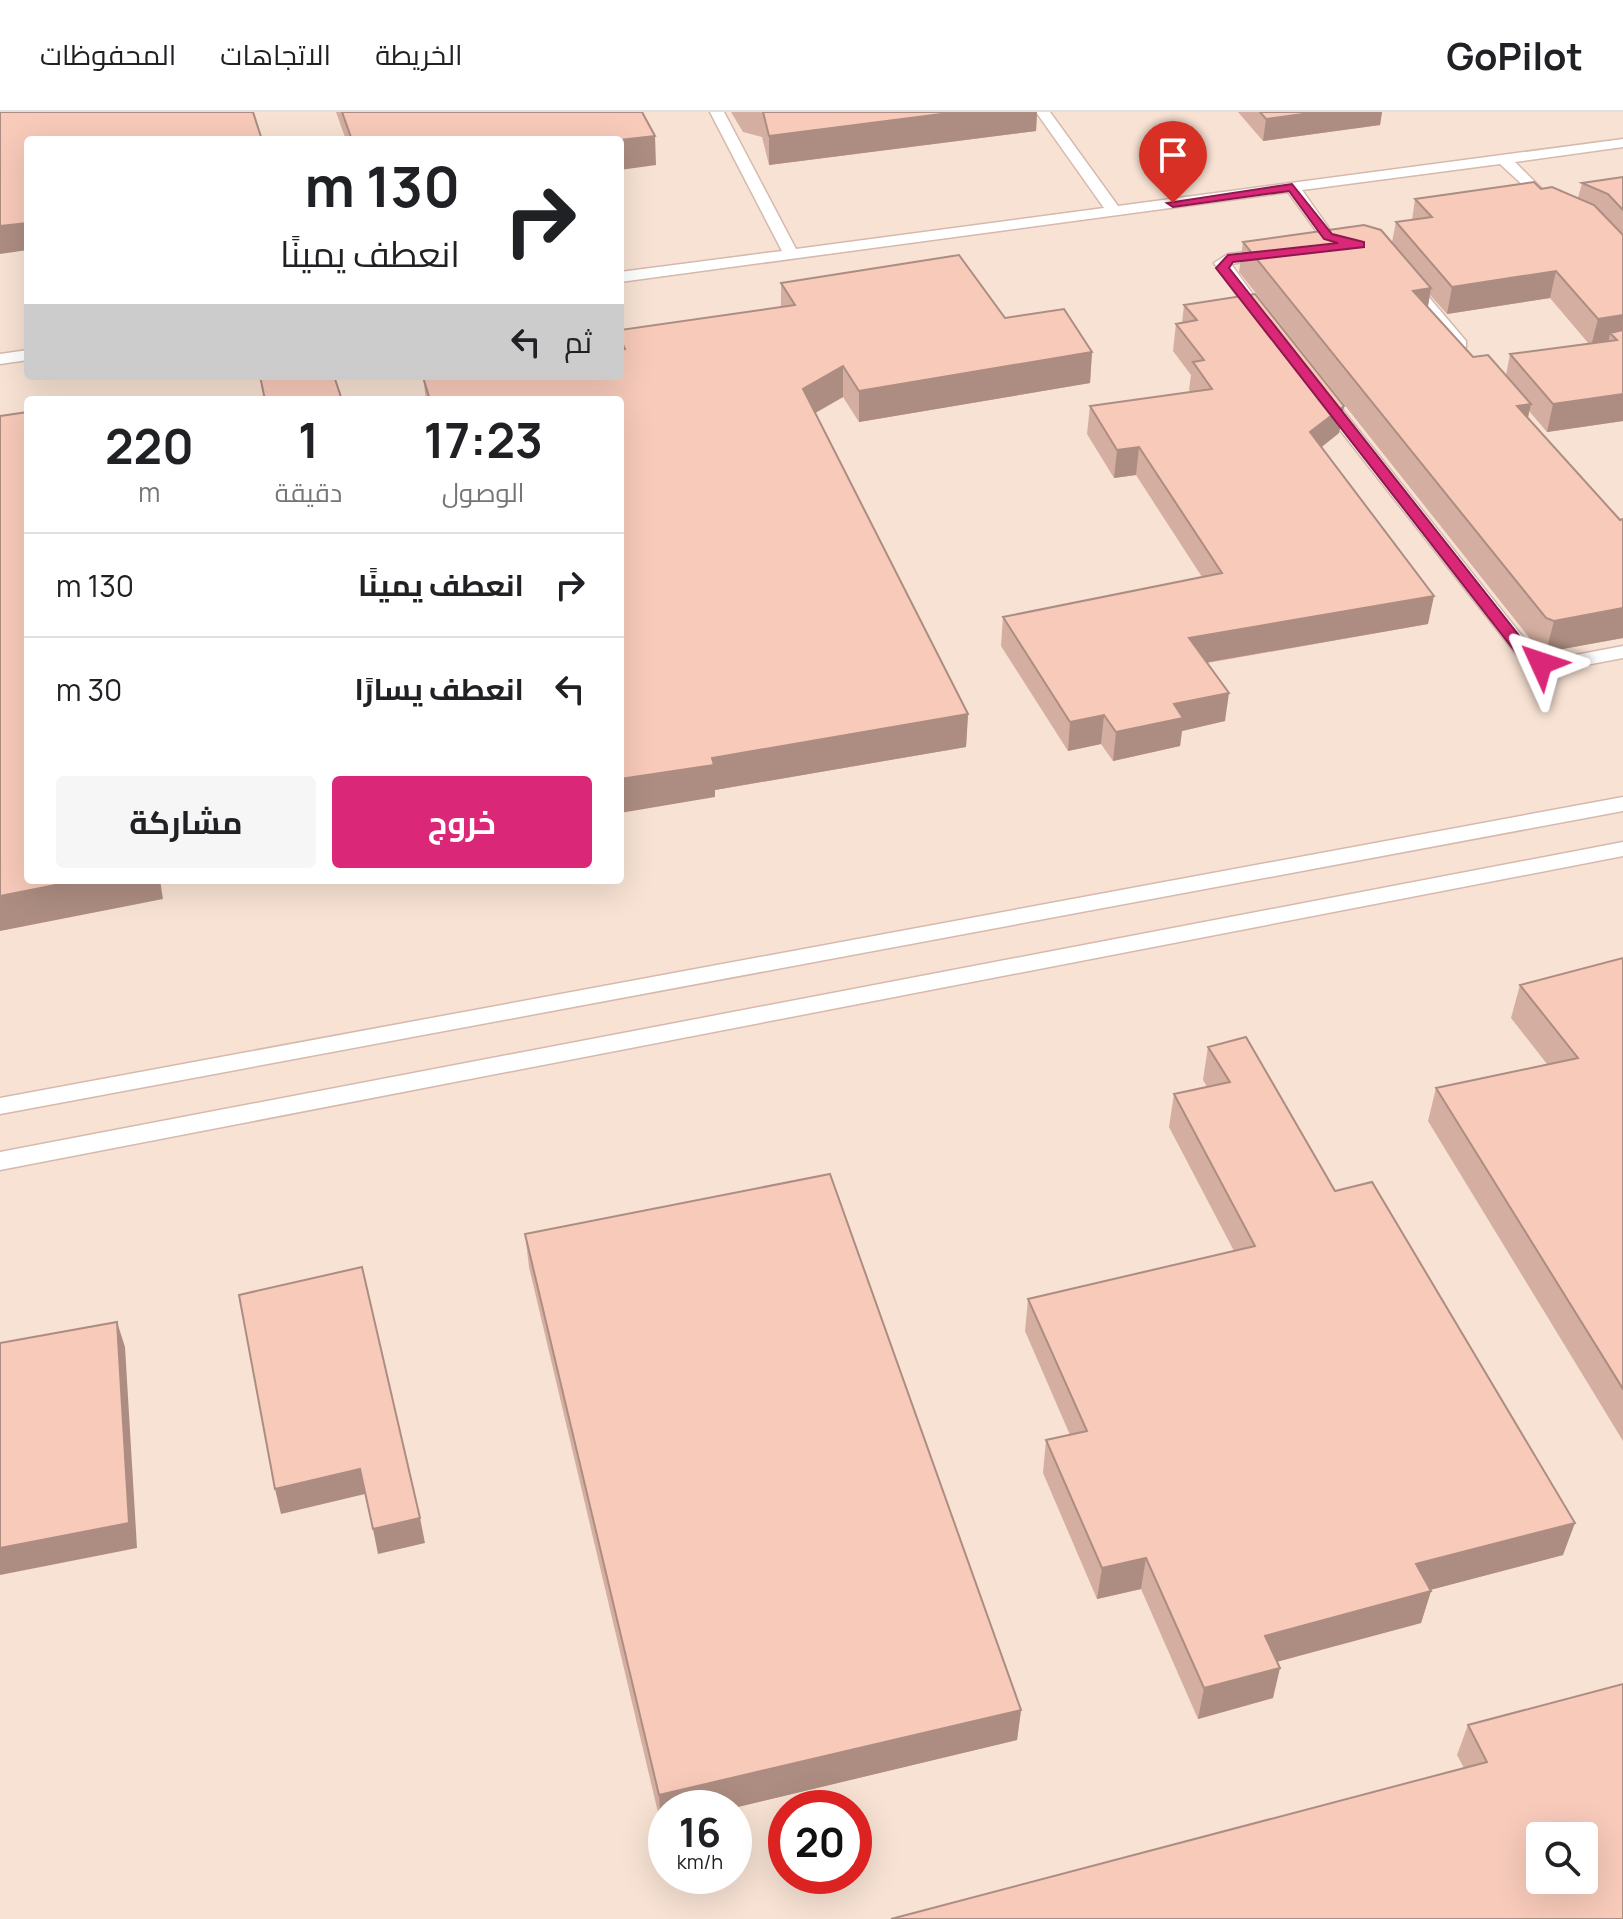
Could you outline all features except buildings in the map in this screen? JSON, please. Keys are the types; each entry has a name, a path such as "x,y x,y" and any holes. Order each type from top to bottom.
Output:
{"lane":[{"path":"717,112 791,254"},
{"path":"1043,112 1114,211"},
{"path":"624,276 1623,143"},
{"path":"1504,159 1553,208 1561,211"},
{"path":"1292,187 1328,237 1359,244 1315,249"},
{"path":"1271,331 1222,263 1228,259 1286,252"},
{"path":"1403,277 1473,360"},
{"path":"0,359 24,356"},
{"path":"1311,381 1527,655 1554,665 1623,652"},
{"path":"0,1106 1623,804"},
{"path":"0,1161 1623,849"}],"shaded area":[{"path":"0,112 1623,112 1623,1919 0,1919"}],"route":[{"path":"1173,203 1292,187 1328,237 1359,244 1228,259 1222,263 1222,268 1527,655 1541,663"}]}
